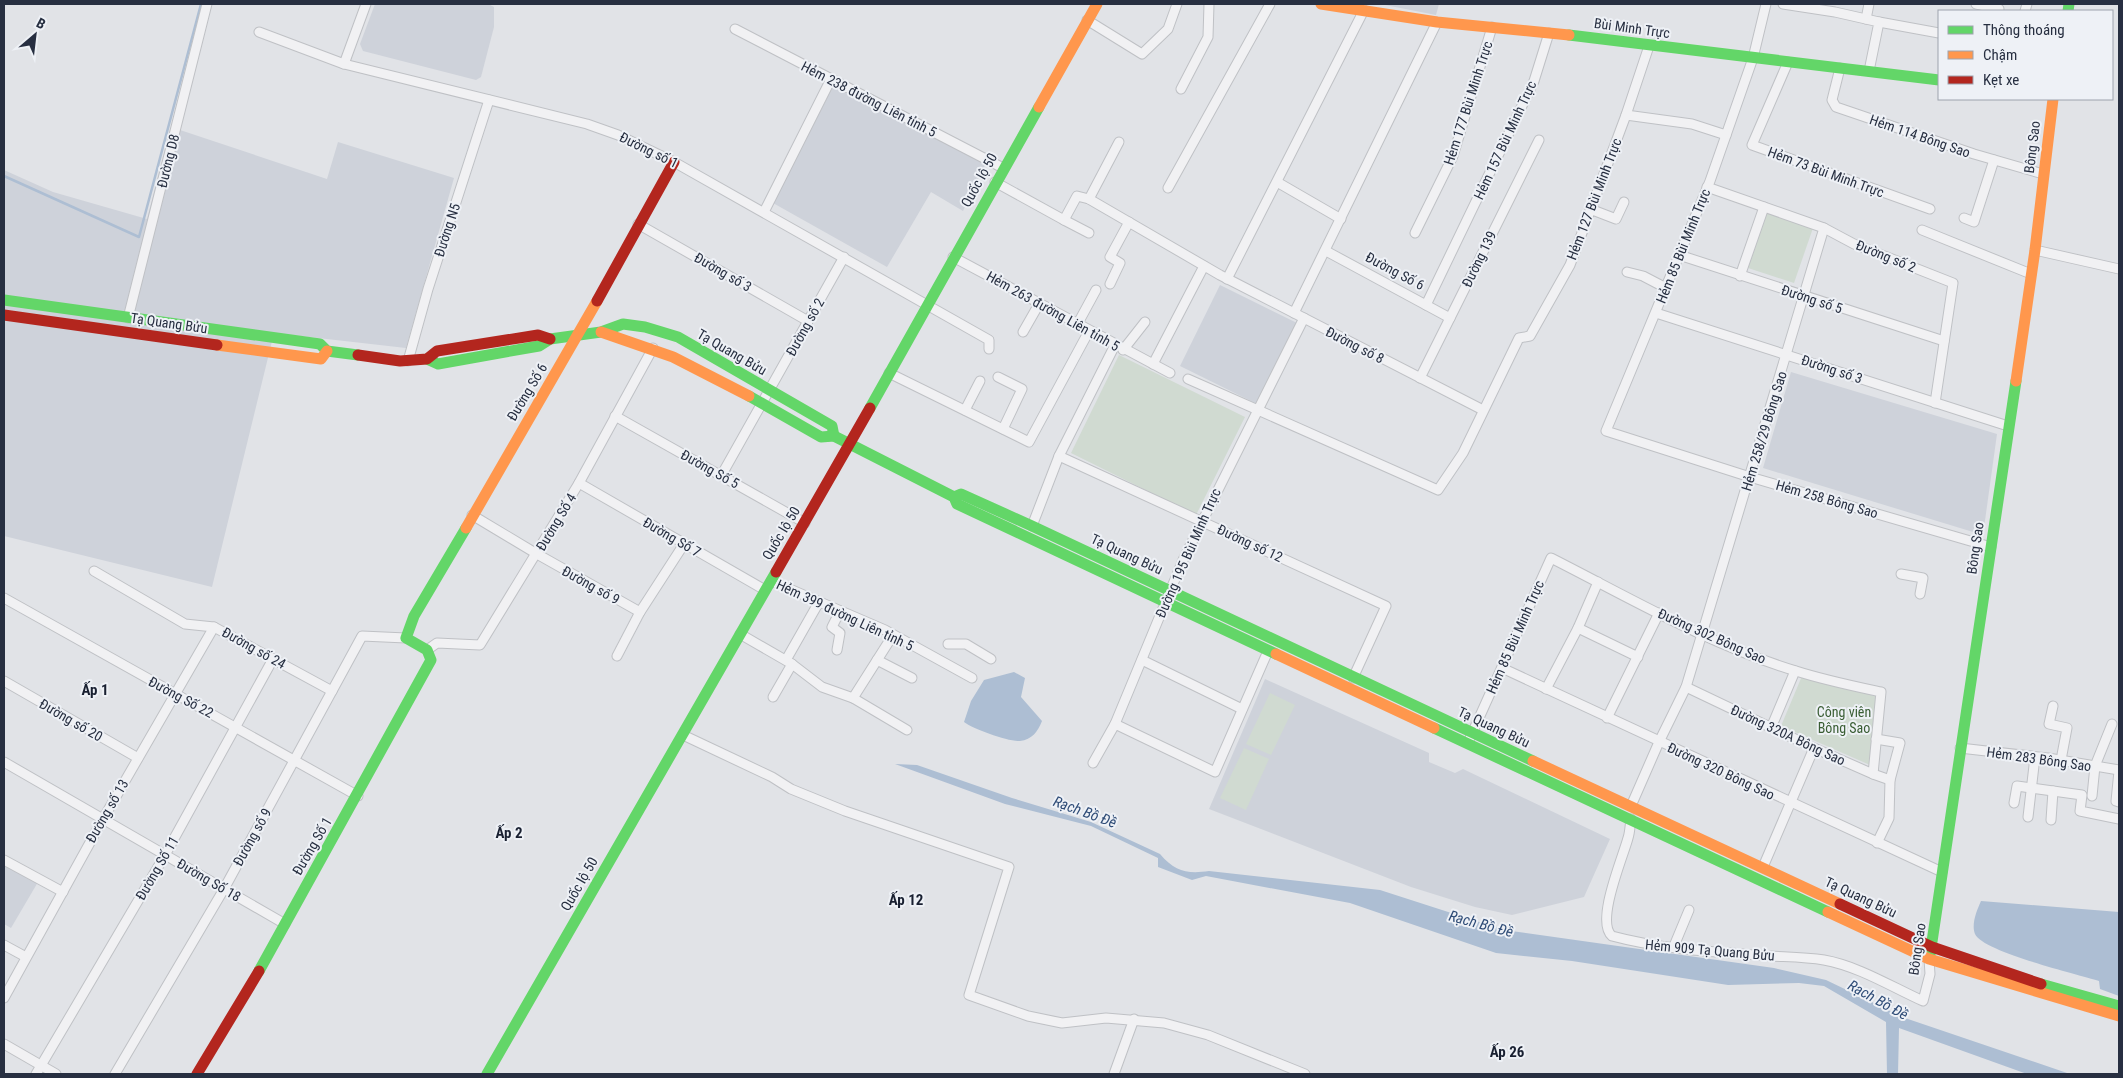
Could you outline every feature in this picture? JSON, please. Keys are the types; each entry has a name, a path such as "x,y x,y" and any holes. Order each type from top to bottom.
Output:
{"street":[{"name":"Đường D8","path":"128,318 207,4"},
{"path":"344,64 366,4"},
{"name":"Quốc lộ 50","path":"487,1074 805,524 995,182 1097,4"},
{"path":"1087,20 1142,54 1168,29 1177,4"},
{"path":"1181,89 1208,37 1209,4"},
{"path":"1168,188 1270,4"},
{"name":"Bùi Minh Trực","path":"1321,4 1437,22 1549,33 1938,80"},
{"name":"Hẻm 85 Bùi Minh Trực","path":"1606,431 1707,187 1753,58 1766,4"},
{"path":"1784,4 1836,8 1866,19 1938,33"},
{"path":"1866,19 1869,4"},
{"path":"1976,4 1999,8"},
{"path":"1227,279 1364,10"},
{"path":"1294,313 1437,22"},
{"path":"1869,71 1879,22"},
{"name":"Hẻm 177 Bùi Minh Trực","path":"1415,233 1453,156 1492,27"},
{"name":"Hẻm 238 đường Liên tỉnh 5","path":"735,29 1003,168"},
{"name":"Đường số 1","path":"259,32 344,64 618,134 674,162 989,340 989,350"},
{"name":"Hẻm 157 Bùi Minh Trực","path":"1426,305 1534,81 1549,33"},
{"name":"Hẻm 127 Bùi Minh Trực","path":"1483,410 1519,338 1530,336 1570,265 1626,115 1649,46"},
{"name":"Hẻm 73 Bùi Minh Trực","path":"1788,62 1752,145 1930,209"},
{"name":"Hẻm 114 Bông Sao","path":"1840,68 1832,100 1836,107 1994,160 2043,174"},
{"path":"764,212 830,79"},
{"name":"Đường N5","path":"408,361 428,289 489,100"},
{"name":"Bông Sao","path":"1923,1001 1930,974 1929,959 2031,274 2053,100"},
{"path":"1626,115 1692,124 1726,135"},
{"name":"Đường 139","path":"1420,378 1539,140"},
{"path":"1064,220 1077,196 1089,200 1119,142"},
{"path":"1964,218 1974,222 1994,160"},
{"name":"Đường Số 6","path":"406,638 414,616 580,333 638,224 674,162"},
{"path":"995,182 1089,233"},
{"path":"1277,182 1341,219"},
{"name":"Đường số 2","path":"1707,187 1824,228 1854,244 1953,283 1935,403"},
{"name":"Đường số 8","path":"1089,200 1227,279 1483,410"},
{"path":"1590,209 1616,219 1624,202"},
{"path":"1740,276 1764,207"},
{"path":"1110,284 1120,263 1110,257 1129,222"},
{"name":"Đường số 3","path":"638,224 808,321"},
{"name":"Hẻm 258/29 Bông Sao","path":"1632,806 1659,742 1686,687 1704,635 1824,228"},
{"path":"1922,230 2031,274"},
{"path":"2034,250 2119,269"},
{"name":"Đường Số 6","path":"1326,251 1450,318"},
{"name":"Đường số 5","path":"1679,255 1944,341"},
{"name":"Đường số 2","path":"721,476 844,257"},
{"name":"Hẻm 263 đường Liên tỉnh 5","path":"953,257 1119,348 1170,373"},
{"path":"1153,364 1204,266"},
{"path":"1627,272 1642,276 1666,288"},
{"path":"1077,325 1096,290"},
{"name":"Tạ Quang Bửu","path":"4,300 320,344 327,352 408,361 427,359 438,364 539,346 550,339 580,333 601,332 623,324 645,327 678,337 832,426 834,436"},
{"path":"1023,332 1039,304"},
{"path":"79,325 81,311"},
{"name":"Đường số 3","path":"1656,313 2008,426"},
{"name":"Tạ Quang Bửu","path":"4,315 321,359 327,352"},
{"name":"Đường 195 Bùi Minh Trực","path":"1093,763 1114,724 1167,596 1201,521 1304,318"},
{"path":"1032,526 1059,456 1119,348 1145,322"},
{"path":"890,373 1029,442 1089,331"},
{"name":"Tạ Quang Bửu","path":"601,332 623,342 653,348 684,362 821,437 834,436 954,497 957,504 1008,529 1167,596 1353,678 1631,819 1929,959 2025,984"},
{"name":"Đường Số 4","path":"427,650 437,643 480,645 579,483 653,348"},
{"path":"998,377 1022,389 1003,429"},
{"path":"1188,379 1438,490 1463,453 1483,410"},
{"path":"965,410 980,381"},
{"name":"Đường Số 5","path":"615,416 805,524"},
{"name":"Hẻm 258 Bông Sao","path":"1606,431 1750,477 1991,547"},
{"name":"Đường số 12","path":"1059,456 1386,606 1353,678"},
{"name":"Đường Số 7","path":"579,483 684,544 768,585"},
{"name":"Tạ Quang Bửu","path":"954,497 961,494 1032,526 1268,651 1632,806 1932,947 2025,984"},
{"name":"Đường số 9","path":"472,515 640,612"},
{"path":"617,656 640,612 684,544"},
{"name":"Hẻm 85 Bùi Minh Trực","path":"1470,738 1550,558"},
{"name":"Đường 302 Bông Sao","path":"1550,558 1704,635 1795,671 1881,692 1876,739"},
{"name":"Đường số 24","path":"94,571 185,624 214,627 332,691"},
{"path":"1901,574 1923,578 1920,594"},
{"path":"1546,689 1578,628 1598,582"},
{"name":"Hẻm 399 đường Liên tỉnh 5","path":"768,585 819,602 893,635 972,678"},
{"name":"Đường Số 22","path":"4,598 176,695 236,726 358,796"},
{"path":"773,697 819,602"},
{"path":"838,650 840,634 832,627 840,611"},
{"path":"1607,718 1659,614"},
{"name":"Đường số 13","path":"4,998 103,819 214,627"},
{"path":"1578,628 1638,658"},
{"path":"740,634 789,662 822,687 853,698 907,730"},
{"path":"853,698 893,635"},
{"name":"Đường số 9","path":"115,1074 224,889 362,636 406,638"},
{"path":"406,638 427,650"},
{"path":"948,644 966,644 991,659"},
{"name":"Đường Số 1","path":"197,1074 358,796 431,660 427,650"},
{"path":"1114,724 1215,772 1268,651"},
{"name":"Đường Số 11","path":"39,1070 165,855 273,659"},
{"path":"877,660 912,678"},
{"path":"1142,660 1242,709"},
{"name":"Đường 320 Bông Sao","path":"1502,668 1942,872"},
{"path":"1771,728 1795,671"},
{"name":"Đường số 20","path":"4,681 138,758"},
{"name":"Đường 320A Bông Sao","path":"1686,687 1814,748 1890,780"},
{"path":"2053,706 2049,724 2067,728 2061,760"},
{"path":"2092,796 2095,766 2112,724"},
{"path":"684,735 772,777 791,789 845,811 1009,867 969,995 1028,1016 1062,1023 1106,1018 1164,1023 1208,1035 1305,1074"},
{"path":"1872,774 1876,739 1900,743 1890,780 1888,818 1877,843"},
{"path":"1763,867 1814,748"},
{"name":"Hẻm 283 Bông Sao","path":"1960,748 2061,760 2119,770"},
{"path":"2028,817 2035,757"},
{"name":"Đường Số 18","path":"4,762 285,924"},
{"path":"2119,770 2116,801 2119,802"},
{"path":"2014,803 2017,786 2054,791 2082,795 2080,811 2119,818"},
{"path":"2050,820 2054,791"},
{"path":"1631,819 1632,806"},
{"name":"Hẻm 909 Tạ Quang Bửu","path":"1631,819 1629,836 1609,898 1606,927 1612,936 1646,945 1674,946 1696,951 1825,960 1858,972 1923,1001"},
{"path":"4,860 62,892"},
{"path":"1674,946 1690,910"},
{"path":"4,945 26,957"},
{"path":"2025,984 2119,1006"},
{"path":"2025,984 2119,1016"},
{"path":"1114,1074 1134,1019"},
{"path":"4,1044 39,1070 56,1074"}],"shaded area":[{"path":"375,4 488,4 494,7 494,27 481,77 476,80 363,51 360,44"},
{"path":"1380,4 1439,4 1436,15"},
{"path":"835,83 988,159 963,211 931,192 887,267 773,203"},
{"path":"171,127 327,179 338,142 454,178 406,348 274,333 212,587 4,536 4,170 53,192 147,219"},
{"path":"1220,285 1297,323 1257,404 1180,366"},
{"path":"1791,372 1997,434 1983,535 1763,468"},
{"path":"1265,679 1429,753 1429,762 1455,773 1463,769 1610,839 1584,897 1512,915 1475,907 1411,887 1209,809"},
{"path":"4,863 38,882 11,928 4,924"}],"green space":[{"path":"1766,212 1813,228 1794,283 1748,268"},
{"path":"1119,355 1245,417 1196,515 1071,453"},
{"name":"Công viên Bông Sao","path":"1802,676 1878,697 1870,765 1781,726"},
{"path":"1270,693 1295,705 1271,755 1246,744"},
{"path":"1244,748 1269,759 1246,810 1220,798"}],"water":[{"path":"1014,672 1025,678 1021,697 1042,721 1034,734 1028,739 1015,741 991,735 964,722 971,701 984,680"},
{"name":"Rạch Bồ Đề","path":"895,764 917,765 1012,798 1091,822 1160,854 1171,865 1188,872 1209,871 1380,890 1504,930 1774,968 1826,980 1905,1018 2070,1074 2027,1074 1899,1028 1898,1074 1887,1074 1886,1022 1824,986 1799,983 1728,985 1572,961 1496,953 1350,903 1206,876 1192,880 1158,867 1158,858 1091,826 1005,804"},
{"path":"1981,901 2119,912 2119,996 2100,989 2099,981 2012,955 1982,941 1975,934 1974,930 1975,917"}],"waterway":[{"path":"4,176 139,237 201,4"}],"traffic: fast":[{"path":"2068,10 2069,4"},
{"path":"1569,35 1938,80"},
{"path":"870,408 1039,107"},
{"path":"4,300 320,344 327,351 358,355"},
{"path":"427,359 438,364 539,346 550,339 601,332 623,324 645,327 678,337 832,426 834,436"},
{"path":"1930,955 2016,381"},
{"path":"749,396 821,437 834,436 954,497 957,504 1276,654"},
{"path":"954,497 961,494 1032,526 1533,761"},
{"path":"259,971 431,660 427,650 406,638 414,616 466,528"},
{"path":"487,1074 776,572"},
{"path":"1434,728 1828,912"},
{"path":"2041,984 2119,1006"}],"traffic: slow":[{"path":"1039,107 1097,4"},
{"path":"1321,4 1437,22 1569,35"},
{"path":"2016,381 2035,250 2053,100"},
{"path":"466,528 597,301"},
{"path":"601,332 673,357 749,396"},
{"path":"217,345 321,359 327,351"},
{"path":"1276,654 1434,728"},
{"path":"1533,761 1840,904"},
{"path":"1828,912 1929,959 2119,1016"}],"traffic: jam":[{"path":"597,301 674,162"},
{"path":"4,315 217,345"},
{"path":"358,355 400,361 427,359 437,351 538,335 550,339"},
{"path":"776,572 870,408"},
{"path":"1840,904 1932,947 2041,984"},
{"path":"197,1074 259,971"}],"district":[{"name":"Ấp 1","path":"95,690"},
{"name":"Ấp 2","path":"509,833"},
{"name":"Ấp 12","path":"906,900"},
{"name":"Ấp 26","path":"1507,1052"}]}
